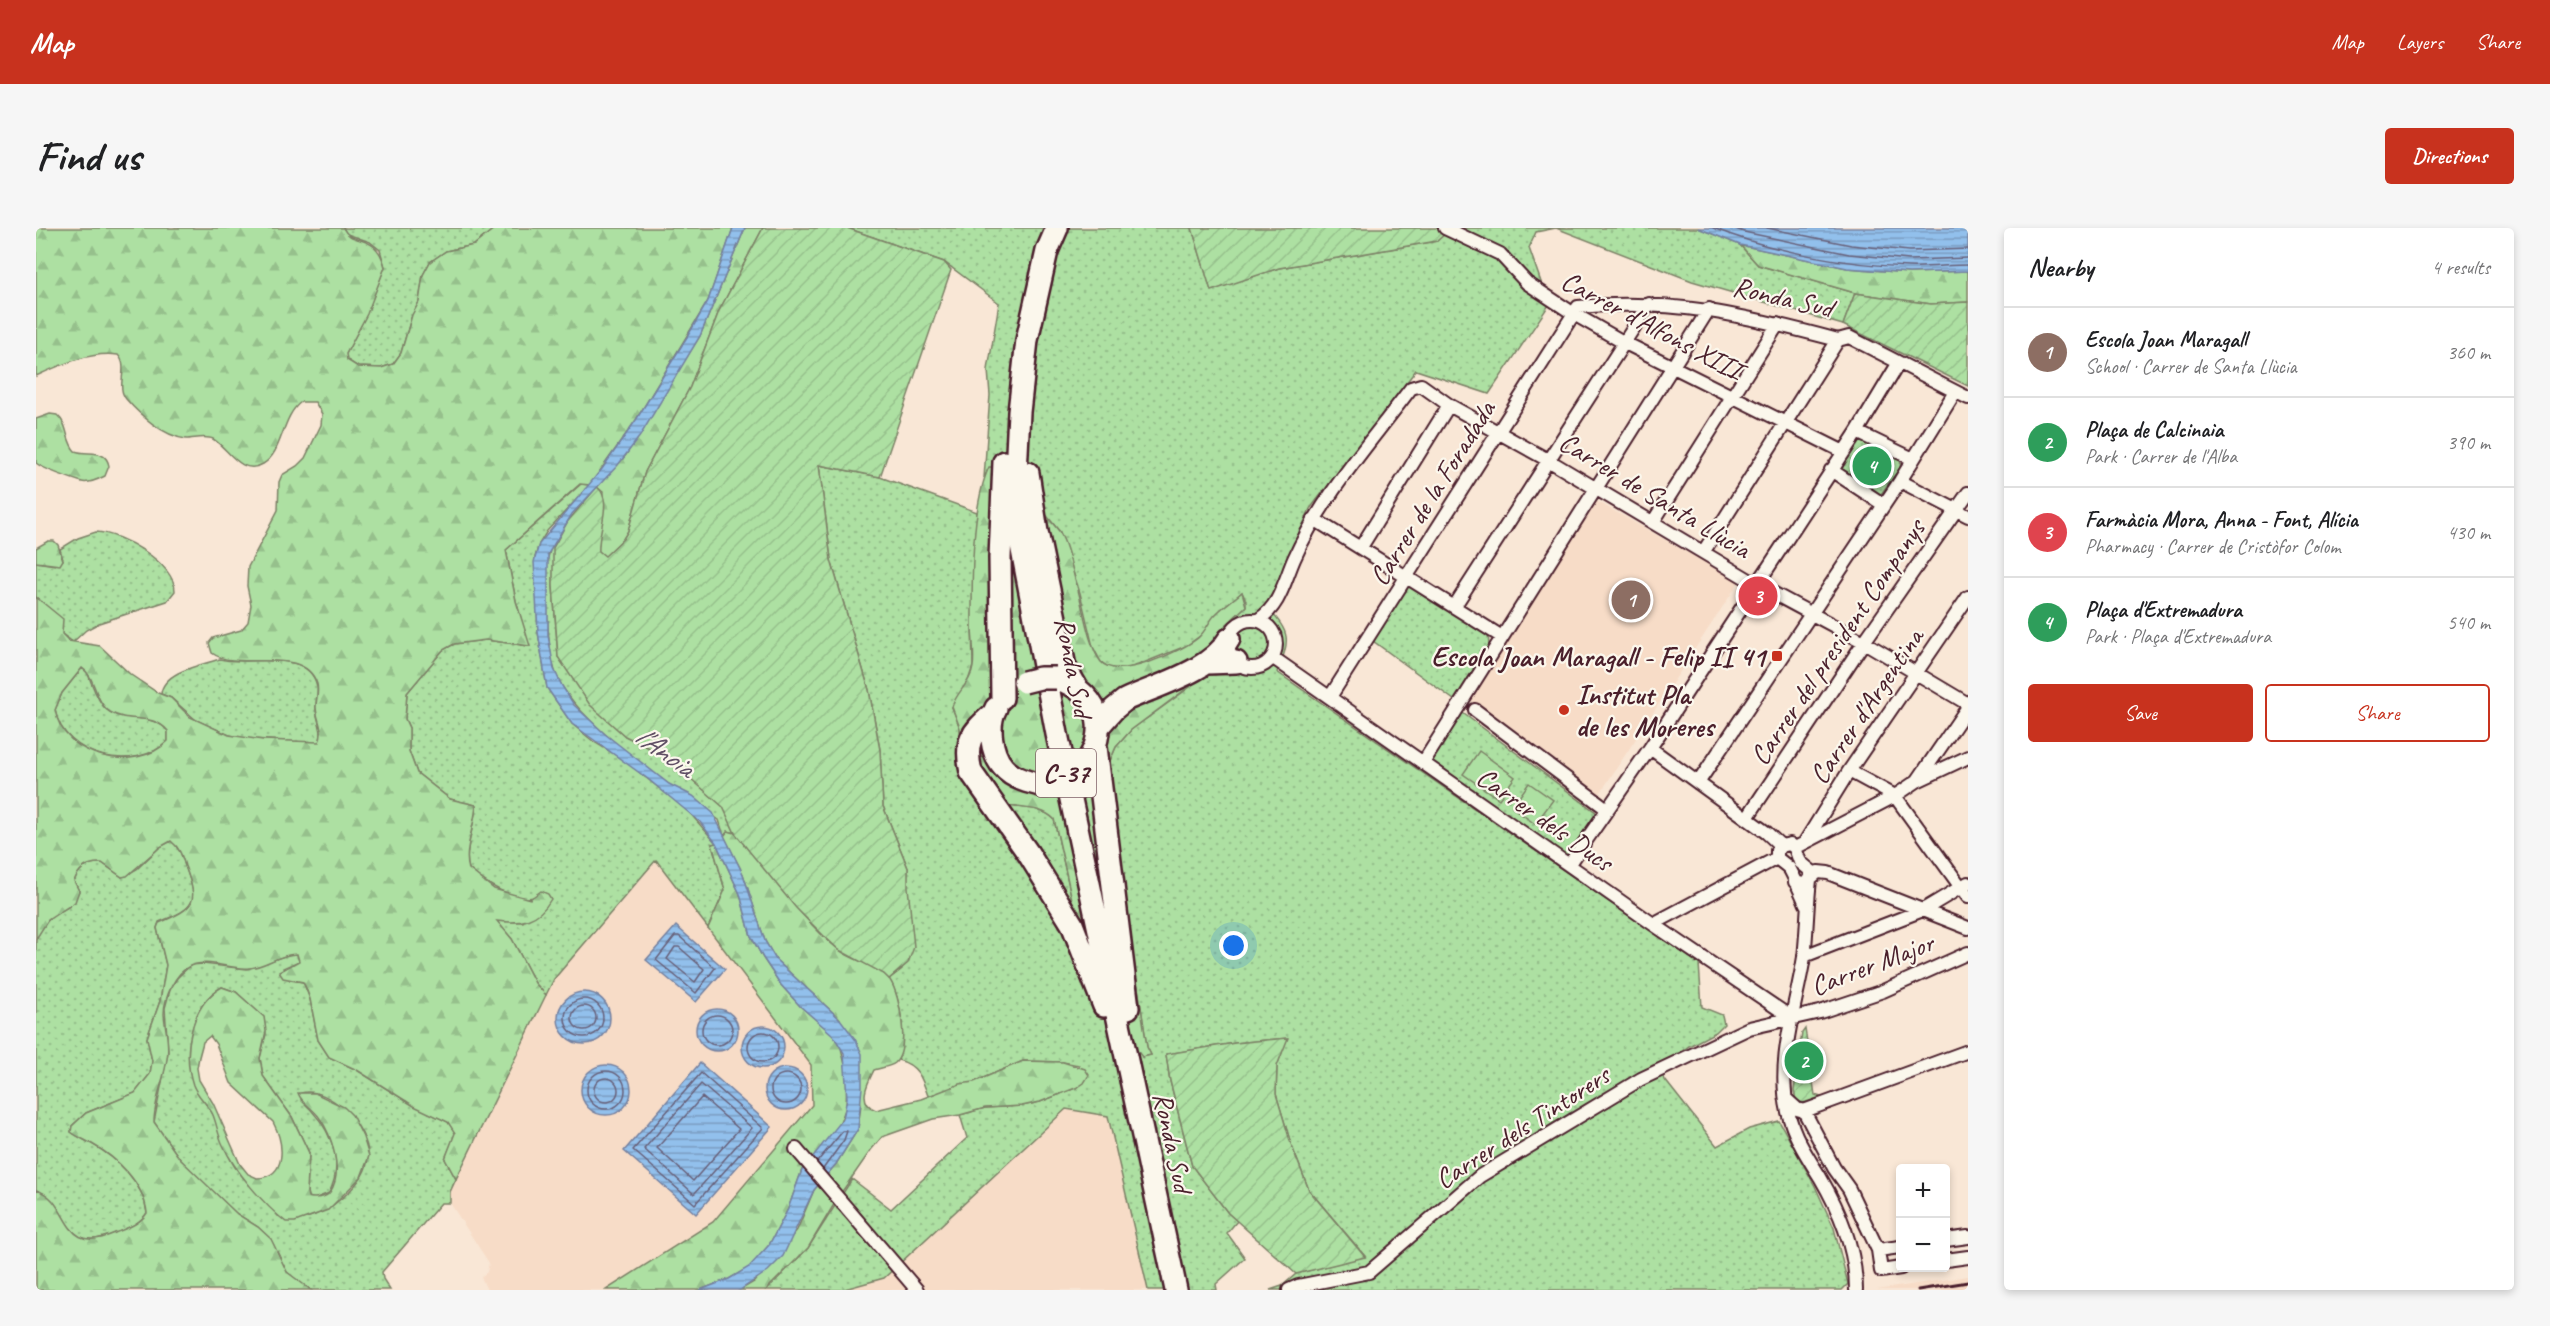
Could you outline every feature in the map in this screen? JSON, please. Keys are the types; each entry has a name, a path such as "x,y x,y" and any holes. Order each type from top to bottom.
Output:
{"highway":[{"name":"Ronda Sud","path":"1057,228 1047,251 1027,340 1018,412 1016,473 1019,534 1057,734 1176,1290"},
{"path":"1047,251 1027,412 1028,474 1037,532 1065,667 1083,694 1097,737 1135,1061 1135,1098"},
{"path":"1047,251 1023,319 1002,479 998,706 991,735 996,755 1003,768 1025,782 1046,786 1061,783 1075,776 1090,760 1097,737 1114,709 1125,700"},
{"path":"1135,1098 1122,1074 1101,996 1072,924 1028,853 971,772 968,758 969,743 974,730 1024,682 1040,678 1056,678 1083,694 1112,703 1125,700 1207,663 1222,650 1229,639"},
{"path":"1207,663 1236,662"}],"street":[{"name":"Carrer d'Alfons XIII","path":"1445,228 1500,254 1527,283 1574,314 1623,342 1844,452"},
{"name":"Ronda Sud","path":"1574,314 1578,307 1620,303 1709,309 1838,340 1849,337 1968,398"},
{"path":"1454,607 1649,304"},
{"path":"1424,763 1594,488 1709,309"},
{"name":"Carrer de la Foradada","path":"1330,697 1574,314"},
{"path":"1653,522 1778,324"},
{"path":"1704,551 1838,340"},
{"path":"1569,865 1650,748 1857,432 1898,364"},
{"name":"Carrer de Santa Llùcia","path":"1314,519 1411,388 1421,385 1449,405 1548,459 1756,584 1864,642 1968,705"},
{"path":"1698,783 1900,481 1955,392"},
{"path":"1361,548 1449,405"},
{"path":"1857,432 1913,459"},
{"path":"1832,470 1884,505"},
{"path":"1900,481 1962,513"},
{"name":"Carrer del president Companys","path":"1747,818 1864,642 1962,513 1968,493"},
{"path":"1258,620 1270,628 1274,635 1275,650 1272,657 1259,667 1251,668 1236,662 1229,651 1229,639 1236,626 1243,622 1258,620 1269,613 1276,604 1294,558 1314,519 1502,637"},
{"name":"Carrer d'Argentina","path":"1800,845 1968,597"},
{"name":"Carrer dels Ducs","path":"1272,657 1653,924 1792,1018"},
{"path":"1917,781 1968,705"},
{"path":"1475,710 1607,809"},
{"path":"1650,748 1747,818 1779,852 1807,908"},
{"path":"1653,924 1790,844 1800,845 1895,796 1917,781 1968,757"},
{"path":"1804,956 1923,910 1966,890 1895,796 1849,771"},
{"path":"1800,845 1800,862 1811,871 1804,956 1785,1063 1786,1099 1794,1132 1831,1196 1840,1218 1849,1244 1856,1290"},
{"path":"1795,882 1804,884 1818,872 1828,873 1968,928"},
{"name":"Carrer Major","path":"1792,1018 1820,1012 1883,991 1968,953"},
{"name":"Carrer dels Tintorers","path":"1289,1290 1298,1286 1369,1272 1441,1207 1480,1176 1641,1079 1749,1028 1792,1018"},
{"path":"1786,1099 1797,1109 1804,1111 1968,1051"},
{"path":"1794,1132 1804,1111"},
{"path":"1804,1111 1834,1168 1849,1189 1878,1250 1881,1271 1896,1269"},
{"path":"800,1152 916,1290"},
{"path":"1950,1239 1968,1237"},
{"path":"1878,1250 1896,1248"},
{"path":"1950,1259 1968,1257"}],"shaded area":[{"path":"1595,500 1739,582 1591,807 1470,716 1476,705 1468,699 1524,617"},
{"path":"657,860 812,1065 812,1105 713,1222 606,1290 487,1290 481,1277 487,1272 489,1263 450,1203 450,1192 554,979"},
{"path":"1066,1109 1108,1116 1148,1290 841,1290 884,1278"},
{"path":"1968,1276 1968,1290 1877,1290"}],"green space":[{"path":"36,228 343,228 347,234 376,248 385,267 367,314 346,354 347,360 358,367 381,368 393,364 401,353 412,315 419,302 423,275 430,262 446,251 474,245 495,228 733,228 708,301 636,420 590,485 580,484 506,550 516,601 530,646 486,640 454,644 443,650 407,693 405,719 409,728 409,751 417,773 450,799 476,805 467,855 469,869 494,889 530,899 541,891 548,894 551,899 540,913 528,920 497,921 512,939 535,983 546,995 456,1179 445,1159 455,1133 448,1122 414,1106 357,1070 329,1057 318,1040 310,999 303,982 283,978 279,972 299,961 297,954 249,968 204,963 190,966 175,980 168,994 164,1014 168,1053 154,1122 180,1159 237,1214 258,1227 271,1239 287,1272 311,1290 36,1290 36,1190 56,1204 68,1225 84,1238 97,1239 115,1233 137,1223 147,1213 141,1192 128,1172 111,1156 71,1132 72,1126 86,1113 135,1093 150,1074 152,1061 147,1038 160,1001 166,965 157,928 159,923 187,908 193,896 182,856 177,846 171,841 160,847 127,876 122,877 102,863 85,867 74,881 79,891 75,902 48,920 36,939 36,597 63,619 62,634 69,641 100,646 131,675 158,693 171,698 190,717 229,735 263,740 319,742 321,728 316,711 318,687 310,672 299,665 285,661 238,661 223,658 212,653 209,643 213,638 241,630 248,622 251,605 247,586 248,567 278,510 279,482 282,475 305,458 321,425 322,414 315,402 301,402 289,416 279,444 270,459 255,467 248,467 235,460 213,439 177,437 145,418 123,394 123,365 118,355 87,357 65,363 36,376","holes":["82,668 87,672 101,702 110,712 162,725 168,731 168,741 154,751 138,757 120,758 102,756 86,750 72,740 61,726 55,710 62,693"]},
{"path":"343,228 495,228 474,245 446,251 430,262 423,275 419,302 411,318 401,353 393,364 381,368 358,367 347,360 346,354 365,317 385,267 380,250 370,242 347,234"},
{"path":"745,228 763,228 719,311 690,387 645,472 628,531 605,557 598,551 603,492 597,487 626,455 700,336"},
{"path":"763,228 847,228 944,262 951,270 880,477 819,465 831,560 869,690 880,750 883,806 908,868 914,947 908,963 889,979 884,974 839,950 824,936 796,908 749,851 735,833 723,807 664,755 625,736 590,705 558,657 553,548 568,521 597,487 602,493 605,508 599,551 605,556 623,539 628,531 645,472 690,387 719,311"},
{"path":"847,228 1192,228 1211,290 1279,268 1437,241 1448,228 1556,228 1536,232 1529,248 1549,305 1489,394 1416,370 1310,509 1266,607 1281,623 1286,637 1277,672 1699,964 1702,1007 1722,1015 1724,1024 1716,1032 1689,1046 1660,1068 1665,1080 1717,1146 1749,1129 1779,1121 1815,1186 1834,1228 1848,1284 1842,1290 1270,1290 1282,1286 1296,1274 1365,1256 1309,1190 1291,1144 1276,1094 1277,1066 1287,1038 1235,1043 1166,1054 1170,1081 1192,1166 1228,1213 1237,1221 1227,1233 1245,1258 1216,1284 1217,1290 1148,1290 1108,1116 1066,1109 884,1278 841,1290 766,1290 808,1248 852,1179 891,1209 967,1138 960,1115 985,1108 1022,1106 1040,1102 1078,1087 1079,1065 1063,1062 1023,1061 974,1082 928,1096 915,1069 898,1060 902,1040 900,1008 889,979 902,969 908,868 883,806 880,750 869,690 831,560 819,465 880,477 977,512 972,624 973,666 968,681 952,707 960,728 961,739 1002,804 1036,810 1054,819 1079,931 1125,996 1142,1057 1151,1055 1147,1047 1105,772 1116,747 1131,730 1190,687 1225,626 1246,606 1242,592 1216,615 1204,633 1186,646 1138,665 1122,670 1110,668 1101,662 1093,647 1080,593 1060,532 1044,512 989,468 984,478 990,395 988,370 999,303 944,262"},
{"path":"1192,228 1448,228 1447,232 1437,241 1279,268 1211,291"},
{"path":"1556,228 1698,228 1740,245 1758,265 1855,293 1843,325 1692,281"},
{"path":"1740,245 1847,268 1909,273 1968,271 1968,302 1931,304 1855,293 1758,265"},
{"path":"1855,293 1931,304 1968,302 1968,386 1843,325"},
{"path":"50,414 57,415 61,419 75,451 100,455 107,460 109,466 105,476 91,482 82,482 36,463 36,419"},
{"path":"1863,439 1901,458 1900,468 1881,494 1875,494 1843,472 1848,453 1855,444"},
{"path":"989,467 994,467 1020,490 1059,531 1078,588 1092,646 1101,662 1109,667 1121,668 1150,662 1190,644 1201,635 1217,613 1242,592 1246,606 1225,626 1219,641 1194,683 1131,730 1116,747 1105,772 1147,1047 1151,1055 1142,1057 1136,1049 1125,996 1079,931 1054,819 1036,810 1002,804 961,739 960,728 952,707 972,673 973,667 974,545 979,502"},
{"path":"581,484 590,485 547,531 539,544 535,557 538,632 547,688 572,724 594,742 621,758 688,811 716,843 712,844 725,890 708,928 656,860 554,979 546,995 535,983 512,939 496,921 523,922 536,896 520,897 501,891 469,869 467,855 476,805 450,799 417,773 409,751 409,728 405,719 407,693 443,650 454,644 486,640 529,646 516,601 506,550"},
{"path":"96,532 119,538 145,551 166,570 173,580 175,591 167,601 99,623 86,630 73,642 62,634 56,618 36,597 36,562 55,565 63,560 60,549 78,538"},
{"path":"48,541 54,541 58,545 63,560 60,565 36,562 36,548"},
{"path":"555,541 553,586 558,657 625,736 664,755 724,807 735,833 728,831 724,836 719,820 652,772 602,732 581,711 565,690 555,671 548,628 547,570 551,547"},
{"path":"1408,585 1488,635 1489,645 1454,700 1373,641"},
{"path":"220,659 290,662 302,666 312,674 317,687 316,711 321,733 319,743 236,738 196,720 171,698 161,694 163,686 176,674"},
{"path":"82,668 87,671 103,706 110,712 161,725 168,731 168,741 154,751 120,758 102,756 72,740 61,726 55,710 62,693"},
{"path":"1460,711 1597,813 1569,855 1563,855 1432,764 1433,755"},
{"path":"1479,751 1515,777 1499,799 1463,774"},
{"path":"1529,783 1553,800 1535,824 1512,807"},
{"path":"728,831 735,833 824,937 845,954 879,970 894,987 902,1022 900,1056 895,1063 874,1070 865,1093 870,1107 876,1110 921,1099 960,1084 974,1082 1023,1061 1063,1062 1085,1069 1089,1075 1078,1087 1040,1102 1022,1106 985,1108 933,1119 882,1137 839,1196 808,1248 766,1290 740,1290 754,1282 797,1230 814,1190 836,1164 858,1129 861,1104 840,1019 776,960 765,941 743,874 724,836"},
{"path":"171,841 177,846 182,856 193,896 188,907 159,922 157,928 166,965 160,1001 147,1038 152,1061 150,1074 135,1093 86,1113 72,1126 71,1132 111,1156 128,1172 141,1192 147,1213 137,1223 116,1233 98,1239 84,1238 75,1233 47,1196 36,1190 36,939 44,924 70,906 79,891 74,881 85,867 102,863 122,877 137,869 160,847"},
{"path":"716,843 740,894 751,936 763,958 781,985 800,1006 833,1034 841,1048 847,1073 846,1107 838,1128 802,1170 788,1209 769,1245 750,1267 729,1279 700,1290 606,1290 713,1222 812,1105 811,1065 708,928 725,890 712,844"},
{"path":"290,954 297,954 299,961 283,968 290,980 303,982 310,999 318,1040 329,1057 357,1070 408,1102 448,1122 456,1133 445,1159 456,1179 450,1192 450,1203 441,1203 382,1272 383,1279 390,1290 311,1290 297,1281 287,1272 270,1239 258,1227 237,1214 192,1172 154,1122 168,1052 165,1008 170,990 177,978 191,965 203,964 247,969","holes":["222,987 236,992 264,1018 266,1034 260,1058 263,1076 292,1117 309,1153 308,1197 314,1199 329,1193 336,1167 332,1142 319,1119 301,1100 301,1093 312,1092 335,1102 355,1122 367,1145 368,1156 361,1177 333,1205 311,1217 301,1219 278,1216 240,1174 225,1149 214,1116 194,1086 190,1073 189,1045 196,1017 211,995"]},
{"path":"222,987 236,992 264,1017 266,1031 260,1058 263,1076 292,1117 309,1153 308,1197 320,1198 330,1192 336,1175 335,1154 324,1125 298,1093 315,1093 344,1107 352,1115 369,1156 361,1177 328,1210 295,1222 286,1222 251,1187 228,1155 213,1115 195,1089 190,1072 189,1044 192,1030 196,1017 211,995","holes":["210,1036 216,1044 231,1083 273,1122 277,1130 281,1158 274,1172 267,1176 257,1178 248,1174 240,1164 213,1103 199,1080 197,1068 203,1042"]},
{"path":"1805,1029 1815,1095 1821,1097 1803,1103 1796,1100 1794,1091 1802,1033"},
{"path":"1288,1038 1277,1066 1276,1094 1291,1144 1309,1190 1365,1257 1296,1274 1228,1213 1192,1166 1170,1081 1166,1054 1235,1043"}],"water":[{"path":"733,228 745,228 700,336 640,436 618,465 572,514 548,554 548,635 554,669 562,686 574,705 605,734 669,784 693,796 713,813 743,874 765,941 776,960 840,1019 855,1039 862,1054 858,1129 836,1164 814,1190 783,1256 768,1271 740,1290 700,1290 729,1279 749,1267 769,1245 788,1209 802,1170 843,1119 847,1098 844,1053 833,1035 800,1006 781,985 763,958 751,936 740,894 716,843 700,822 648,779 572,724 547,688 538,632 534,562 539,544 602,469 636,420 690,332 708,301"},
{"path":"1698,228 1968,228 1968,271 1909,273 1847,268 1740,245"},
{"path":"676,926 725,969 696,1002 646,960"},
{"path":"584,992 594,994 602,1000 608,1008 610,1018 608,1028 602,1036 594,1042 584,1044 574,1042 566,1036 560,1028 558,1018 560,1008 566,1000 574,994"},
{"path":"717,1009 732,1015 738,1030 732,1045 717,1051 702,1045 696,1030 702,1015"},
{"path":"763,1026 778,1032 784,1047 778,1062 763,1068 748,1062 742,1047 748,1032"},
{"path":"700,1063 772,1127 696,1214 624,1151"},
{"path":"611,1065 624,1072 630,1080 630,1100 624,1108 616,1114 601,1115 588,1108 582,1100 581,1085 588,1072 596,1066"},
{"path":"786,1068 801,1074 807,1089 801,1104 786,1110 771,1104 765,1089 771,1074"}],"railway":[{"path":"1918,1290 1968,1282"}],"place":[{"name":"Plaça d'Extremadura","path":"1872,466"},
{"name":"Farmàcia Mora, Anna - Font, Alícia","path":"1758,596"},
{"name":"Escola Joan Maragall","path":"1631,600"},
{"name":"Escola Joan Maragall - Felip II 41","path":"1777,656"},
{"name":"Institut Pla de les Moreres","path":"1564,710"},
{"name":"Plaça de Calcinaia","path":"1804,1061"}],"water label":[{"name":"l'Anoia","path":"665,751"}]}
